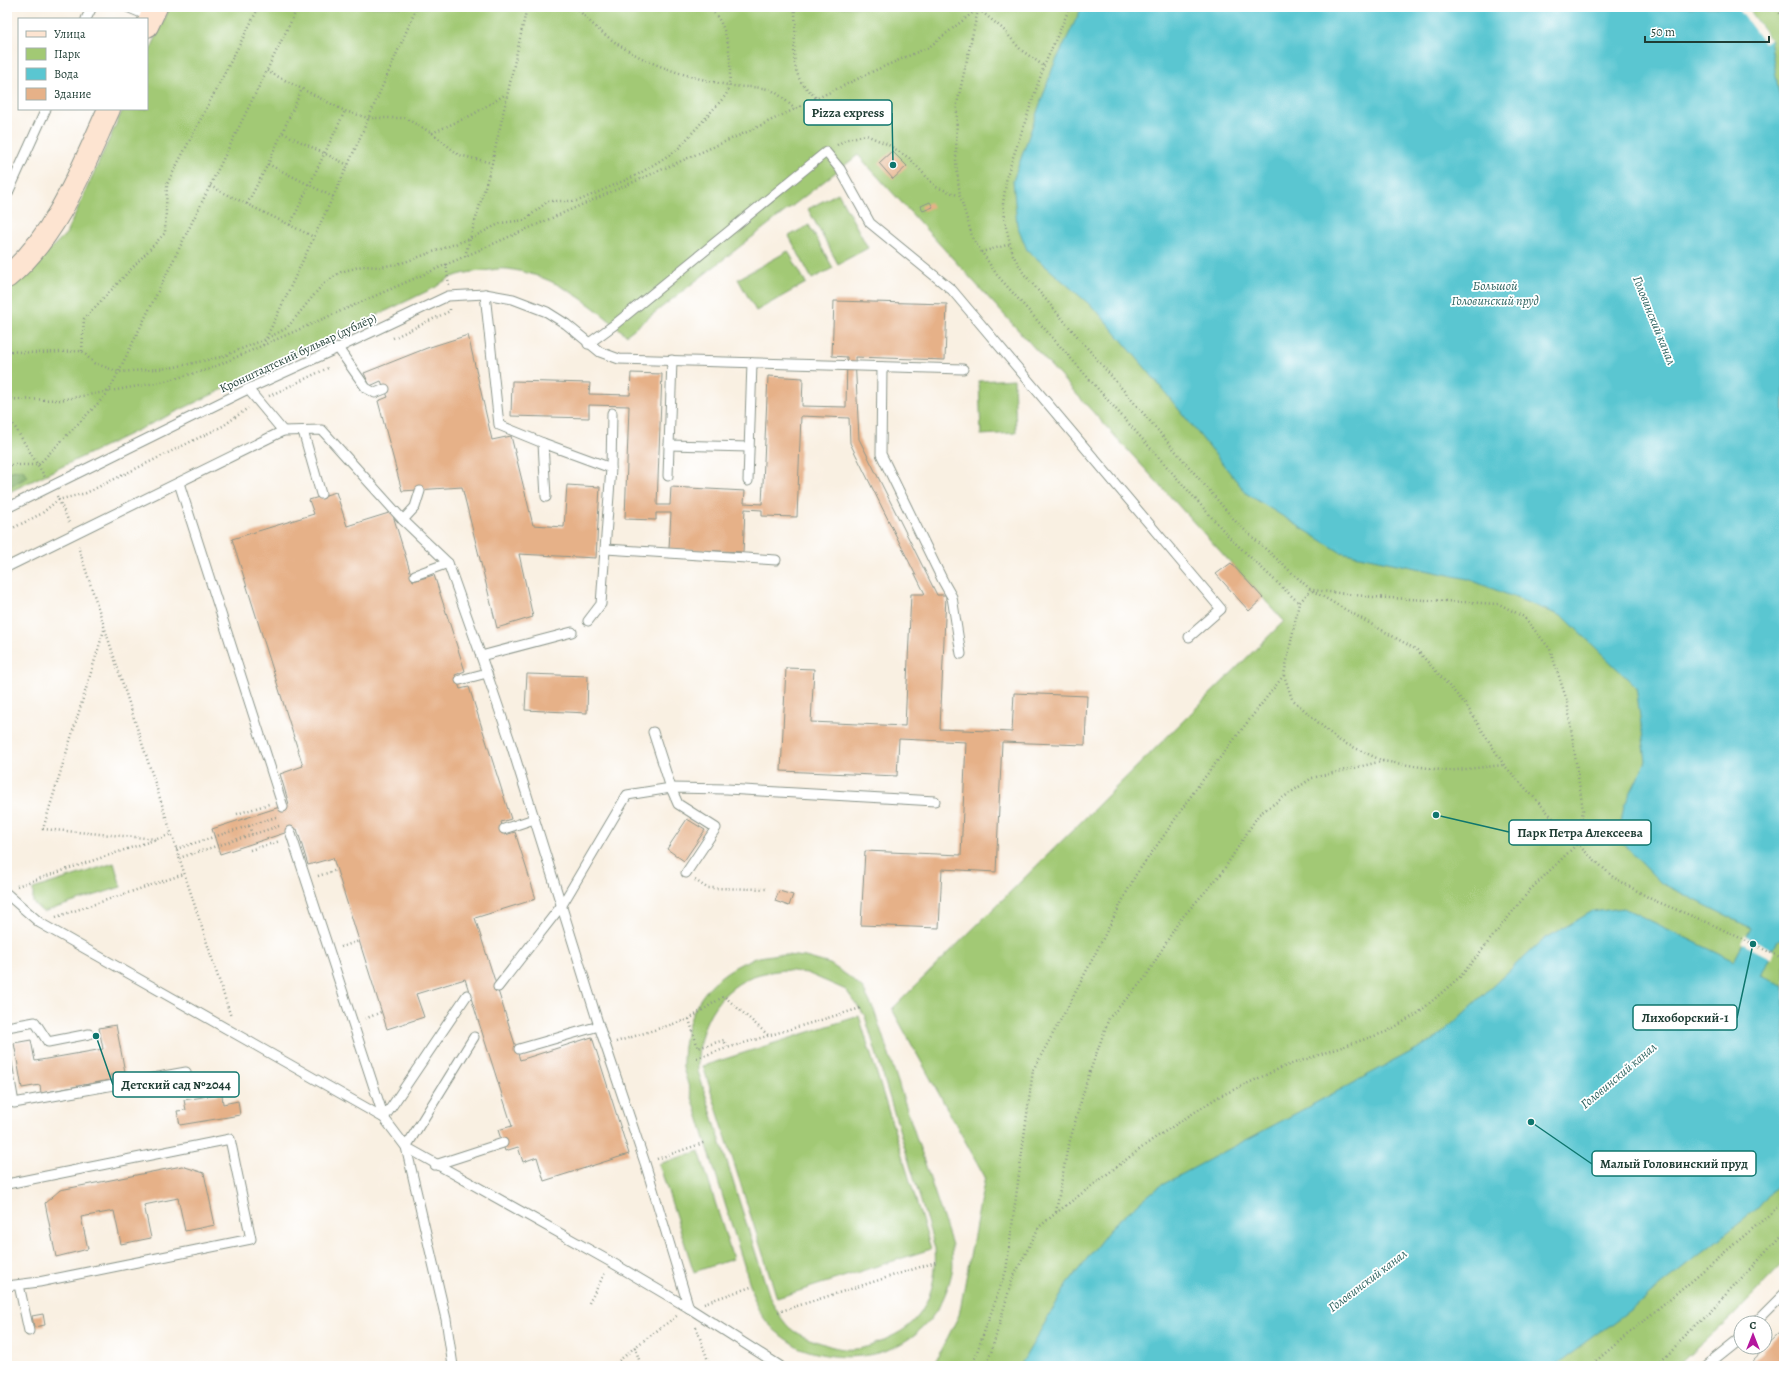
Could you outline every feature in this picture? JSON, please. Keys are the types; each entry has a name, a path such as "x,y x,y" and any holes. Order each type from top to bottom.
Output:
{"main road":[{"path":"7,278 41,240 64,204 109,110"}],"lane":[{"path":"86,18 92,7"},
{"path":"127,7 151,17"},
{"path":"7,195 46,110"},
{"path":"588,344 614,325 826,152 840,169 870,223 952,290 1221,610 1189,637"},
{"path":"485,294 499,425 611,468"},
{"name":"Кронштадтский бульвар (дублёр)","path":"7,508 248,389 448,296 485,294 513,299 547,312 566,324 588,344 600,352 619,359 963,369"},
{"path":"338,348 372,396 385,389"},
{"path":"668,476 672,360"},
{"path":"748,481 752,363"},
{"path":"882,366 881,454 952,597 961,654"},
{"path":"248,389 283,431"},
{"path":"588,621 601,604 611,468 612,413"},
{"path":"7,567 283,431 322,430 403,520 448,563 487,673 562,905 599,1026 645,1163 688,1308"},
{"path":"303,431 322,494"},
{"path":"544,443 546,498"},
{"path":"669,445 749,447"},
{"path":"179,483 282,804"},
{"path":"403,520 415,507 420,491"},
{"path":"606,549 776,560"},
{"path":"415,575 448,563"},
{"path":"481,656 572,632"},
{"path":"460,680 487,673"},
{"path":"653,732 671,788 678,804 716,828 686,873"},
{"path":"498,987 562,905 627,795 671,788 726,789 935,801"},
{"path":"504,829 534,819"},
{"path":"291,834 384,1118 406,1147 611,1262 780,1366"},
{"path":"7,894 40,923 384,1118"},
{"path":"384,1118 467,995"},
{"path":"7,1027 35,1022 48,1042 89,1034"},
{"path":"519,1049 599,1026"},
{"path":"453,1366 446,1320 406,1147 474,1037"},
{"path":"7,1063 14,1103 186,1072"},
{"path":"7,1184 230,1139 251,1239 39,1282 7,1286"},
{"path":"436,1164 502,1143"},
{"path":"19,1285 29,1331"},
{"path":"1763,1315 1784,1294"},
{"path":"1706,1366 1733,1344"}],"path":[{"path":"258,7 167,184 165,232 84,319 82,351 94,364 119,372 170,368 221,357 266,339 287,328 323,284 341,272 362,266 380,267 402,263 469,239 501,223 525,220 548,201 578,201 637,175 677,150 726,95 730,86 730,57 725,29 711,9 705,7"},
{"path":"7,465 38,465 108,393 298,7"},
{"path":"263,346 348,165 417,7"},
{"path":"465,256 492,163 506,94 527,7"},
{"path":"576,7 586,18 620,47 665,69 730,86 769,89 783,98 795,109"},
{"path":"794,7 795,30 793,54 800,80 816,99"},
{"path":"1070,7 1044,66 1007,175 1003,204 1006,227 1013,255 1024,274 1237,523 1310,590 1374,624 1417,650 1466,705 1504,765 1577,844 1613,878 1653,900 1709,923 1784,959"},
{"path":"1774,7 1784,18"},
{"path":"7,399 60,400 108,393 161,382 207,370 795,109 876,70 929,47 978,8"},
{"path":"978,8 1003,29 1021,50 1044,66"},
{"path":"978,8 957,104 956,162 960,196 973,239 997,275 1230,538 1299,603"},
{"path":"267,71 345,112 368,118 405,118 432,133 459,155 492,163"},
{"path":"247,204 268,164 302,89"},
{"path":"432,133 472,115 506,94"},
{"path":"290,224 308,184 345,112"},
{"path":"282,133 348,165"},
{"path":"826,152 847,139 866,135 887,144 909,158 936,187 960,196"},
{"path":"268,164 333,198"},
{"path":"210,186 314,237"},
{"path":"981,252 1011,244"},
{"path":"7,351 36,353 82,351"},
{"path":"7,414 51,487 75,534 237,1035"},
{"path":"972,1366 1006,1271 1033,1070 1072,999 1135,876 1163,838 1195,790 1284,674 1299,603 1310,590"},
{"path":"984,1366 991,1353 1012,1280 1040,1227 1056,1212 1152,1140 1218,1097 1283,1067 1386,1032 1417,1014 1460,976 1530,890 1577,844 1583,810 1567,701 1550,649 1524,617 1500,604 1373,597 1310,590"},
{"path":"105,629 43,829 157,839"},
{"path":"1284,674 1292,699 1338,740 1383,761 1447,771 1504,765"},
{"path":"1056,1212 1067,1151 1087,1080 1109,1018 1145,978 1179,921 1221,874 1259,814 1312,778 1383,761"},
{"path":"237,814 282,804"},
{"path":"176,848 279,816"},
{"path":"179,858 281,825"},
{"path":"249,826 252,834"},
{"path":"14,887 172,834"},
{"path":"250,850 291,834"},
{"path":"306,879 337,870"},
{"path":"686,873 707,888 766,888"},
{"path":"40,923 184,874"},
{"path":"329,951 359,941"},
{"path":"606,1045 689,1020 724,996 768,1035"},
{"path":"697,1058 768,1035 861,1008"},
{"path":"368,1018 382,1012"},
{"path":"689,1020 698,1048 724,1040 727,1048"},
{"path":"645,1163 706,1142"},
{"path":"1590,1366 1770,1214 1784,1200"},
{"path":"1654,1366 1719,1303 1784,1231"},
{"path":"589,1303 611,1262"},
{"path":"778,1312 936,1262"},
{"path":"613,1366 635,1347 688,1308 751,1287"},
{"path":"688,1308 710,1366"},
{"path":"635,1347 641,1366"}],"green space":[{"path":"170,7 1784,7 1784,1263 1732,1316 1677,1366 933,1366 959,1315 985,1177 892,1009 1284,621 858,155 626,335 586,302 542,278 508,269 471,272 458,275 436,287 7,493 7,289 66,234 123,110 148,110 148,55"},
{"path":"838,193 868,248 838,264 808,209"},
{"path":"809,225 833,268 812,279 789,236"},
{"path":"788,251 806,283 756,311 738,279"},
{"path":"1014,379 1016,433 981,435 979,381"},
{"path":"22,469 28,477 7,488 7,472"},
{"path":"114,863 121,887 43,912 33,903 33,889"},
{"path":"777,954 805,957 830,964 848,976 863,989 874,1010 952,1245 952,1272 944,1297 931,1318 915,1334 896,1346 874,1354 850,1357 825,1355 800,1348 787,1340 765,1320 757,1307 683,1068 686,1032 691,1016 708,988 720,977 735,967 755,958","holes":["784,970 807,973 846,990 865,1016 935,1248 934,1277 925,1306 910,1325 898,1333 871,1346 863,1348 839,1348 802,1336 789,1328 777,1311 770,1298 698,1071 700,1044 708,1018 723,997 733,988 745,980 759,974"]},
{"path":"859,1016 931,1249 777,1298 703,1066"},
{"path":"699,1151 733,1259 694,1272 659,1164"}],"water":[{"name":"Большой Головинский пруд","path":"1082,7 1747,7 1770,39 1784,124 1784,938 1778,940 1761,976 1784,986 1784,1176 1758,1208 1634,1307 1554,1366 1020,1366 1068,1283 1114,1224 1158,1187 1437,1038 1541,941 1591,912 1624,908 1734,961 1751,928 1661,883 1618,839 1624,806 1646,761 1636,687 1564,617 1468,579 1340,552 1247,494 1147,370 1097,311 1027,250 1017,225 1013,181 1053,67"}],"pier":[{"path":"1737,7 1747,7 1770,39 1764,43"},
{"path":"1745,935 1775,951 1772,959 1741,943"}],"building":[{"path":"892,151 907,166 893,179 879,163"},
{"path":"930,202 933,207 923,211 921,206"},
{"path":"834,301 947,304 945,360 855,357 859,439 937,595 946,595 940,729 1012,732 1014,693 1087,696 1085,745 1002,742 996,872 942,869 939,928 861,925 865,851 961,855 966,742 899,739 897,776 781,771 786,668 814,669 811,722 905,726 911,594 925,594 850,443 849,418 801,416 797,517 762,516 762,510 745,509 743,552 669,549 671,513 656,513 656,520 625,519 629,406 589,405 589,418 511,416 512,381 590,383 589,394 630,395 631,373 662,374 657,505 670,505 671,487 745,491 744,503 762,504 768,376 803,378 802,406 846,407 847,357 832,356"},
{"path":"468,335 492,440 511,436 533,525 564,527 567,485 600,487 596,558 519,554 533,617 497,628 462,487 402,491 378,401 388,397 381,381 370,386 364,373 427,348"},
{"path":"336,492 347,526 392,512 413,581 434,575 465,671 455,675 460,689 469,687 511,819 501,822 505,835 515,832 536,899 475,918 520,1060 592,1037 629,1154 544,1181 537,1157 523,1162 518,1147 505,1151 498,1130 512,1126 465,979 416,994 424,1017 387,1029 333,858 308,865 297,829 220,854 212,829 289,804 280,774 303,766 232,539 314,514 309,500"},
{"path":"1231,563 1263,598 1249,611 1216,574"},
{"path":"527,674 588,676 587,713 525,710"},
{"path":"687,819 705,830 684,861 667,849"},
{"path":"779,891 793,895 789,906 775,901"},
{"path":"116,1025 125,1072 110,1075 110,1080 41,1093 40,1085 22,1088 14,1043 31,1040 35,1061 103,1049 99,1028"},
{"path":"222,1094 223,1104 238,1101 240,1115 180,1125 177,1111 186,1110 184,1100"},
{"path":"182,1166 204,1173 215,1225 185,1231 178,1198 144,1205 151,1238 121,1244 114,1211 81,1217 88,1249 56,1257 45,1203 60,1190"},
{"path":"43,1314 45,1325 34,1327 32,1316"},
{"path":"1784,1330 1784,1366 1747,1366 1758,1355 1773,1355 1773,1341"}],"place":[{"name":"Pizza express","path":"893,165"},
{"name":"Парк Петра Алексеева","path":"1436,815"},
{"name":"Лихоборский-1","path":"1753,944"},
{"name":"Детский сад №2044","path":"96,1036"},
{"name":"Малый Головинский пруд","path":"1531,1122"}],"water label":[{"name":"Головинский канал","path":"1655,320"},
{"name":"Головинский канал","path":"1618,1075"},
{"name":"Головинский канал","path":"1367,1280"}]}
